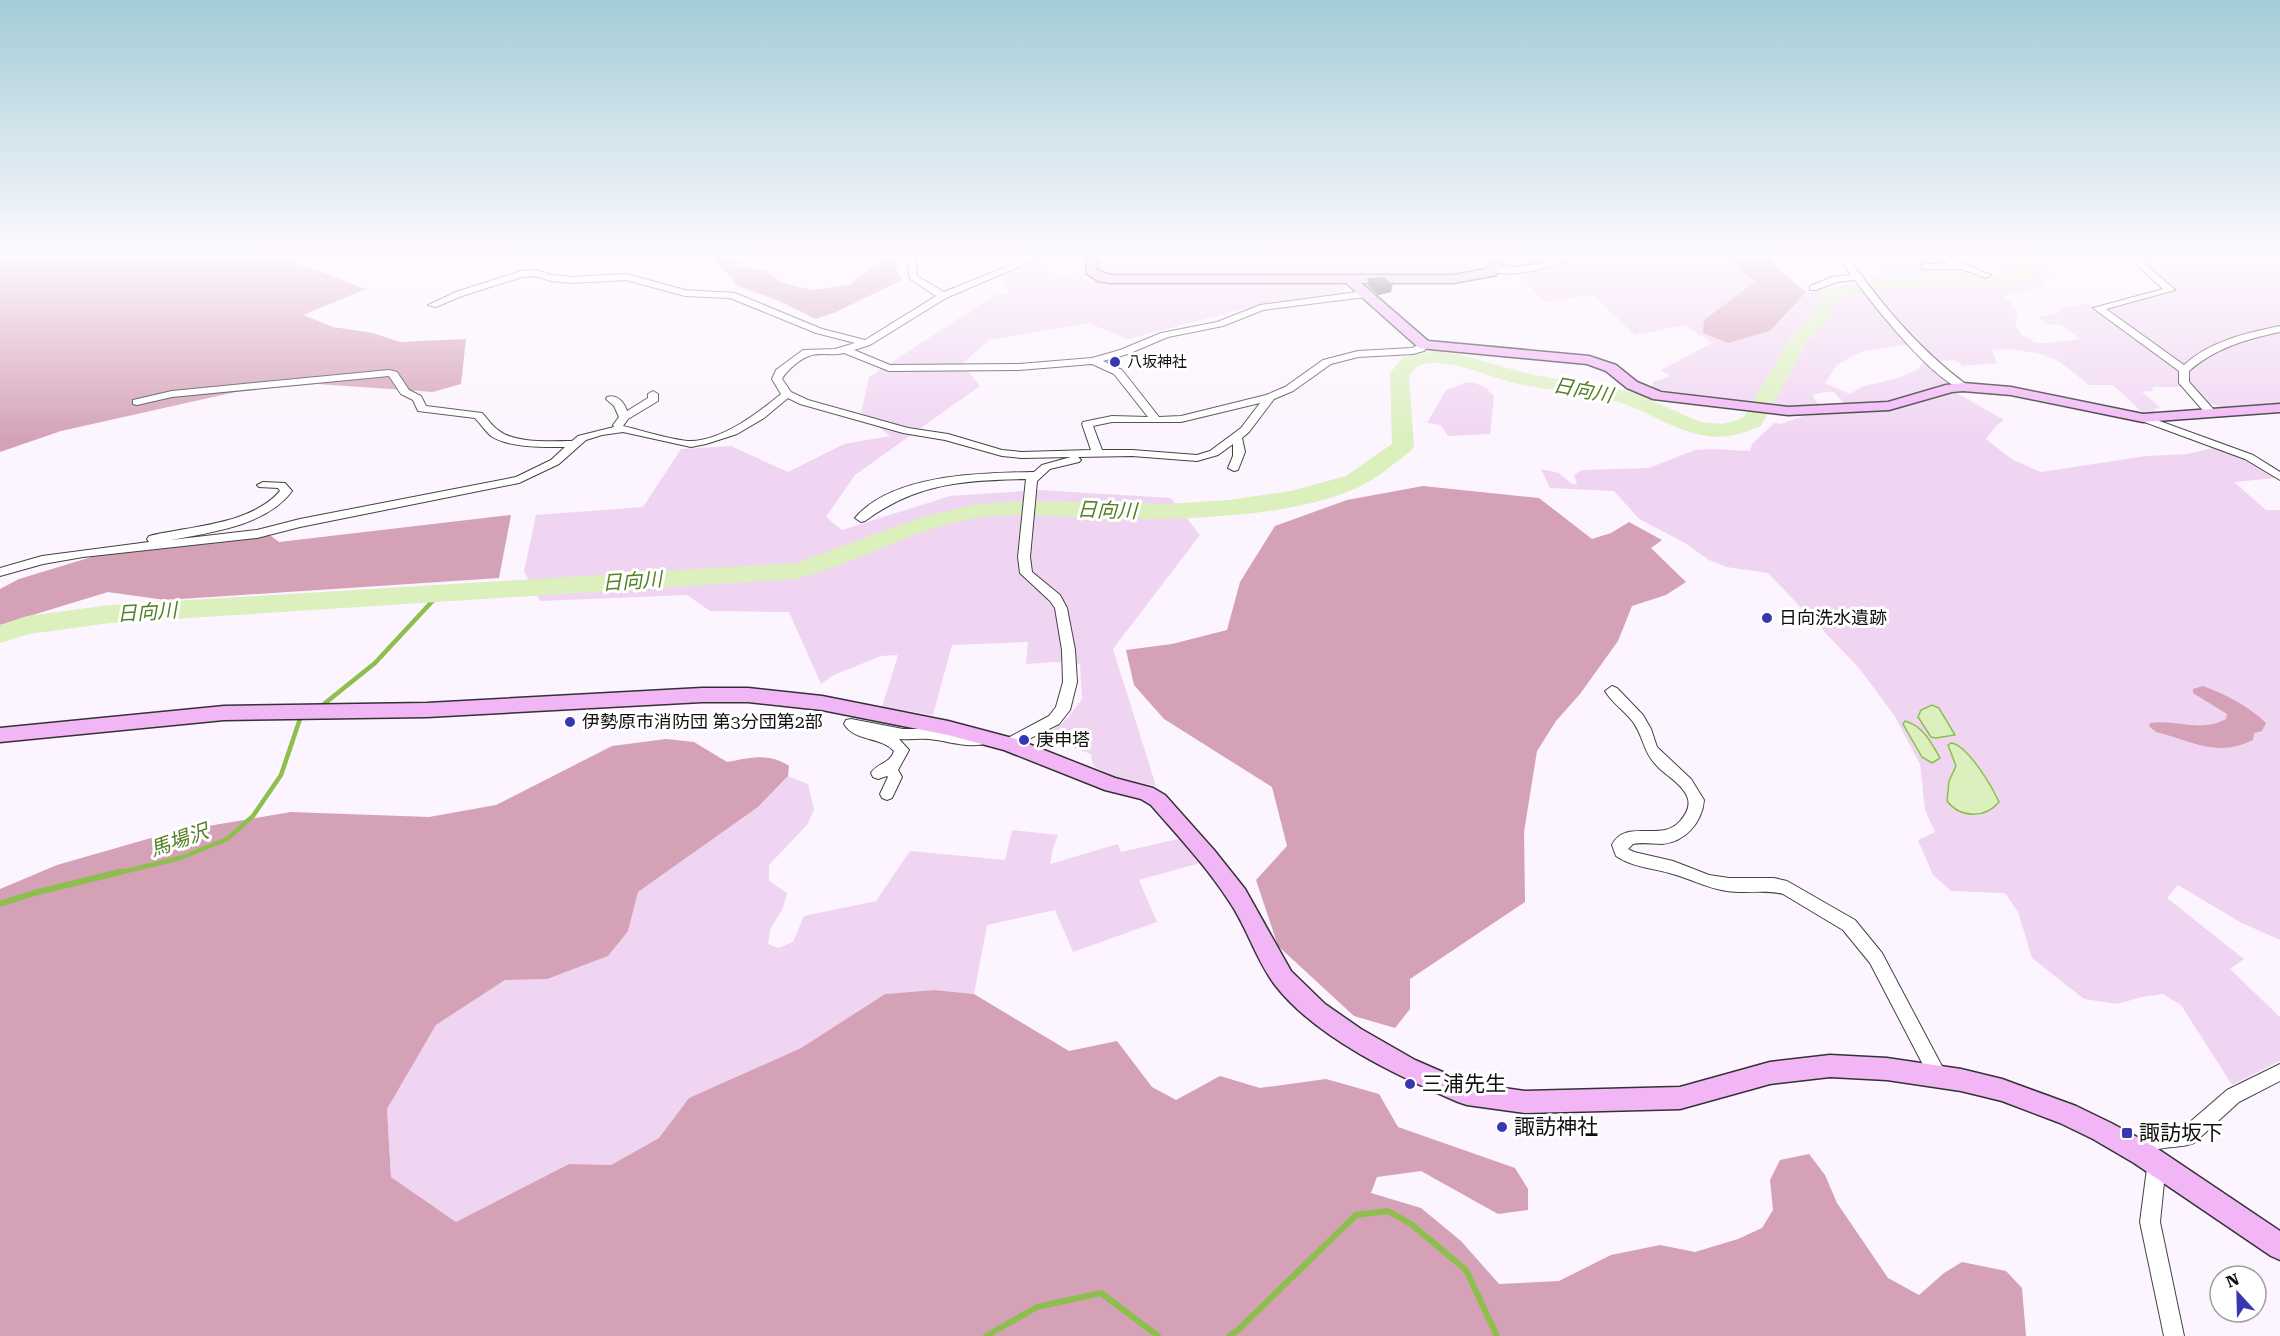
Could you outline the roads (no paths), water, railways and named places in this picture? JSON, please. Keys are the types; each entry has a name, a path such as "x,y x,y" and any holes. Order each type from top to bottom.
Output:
{"street":[{"path":"783,316 819,331 866,343"},
{"path":"910,316 866,343 846,350 807,352 780,372 777,379 779,386 787,394 804,402 907,431 948,437 955,441 1002,453 1132,453 1206,457 1245,430 1270,397"},
{"path":"846,350 889,368 1019,367 1093,361 1124,352 1165,335 1220,324 1239,316"},
{"path":"1391,316 1424,345 1588,360 1611,368 1632,385 1648,393 1666,398 1806,411 1889,406 1950,388 2011,391 2143,418 2249,457 2280,477"},
{"path":"1889,316 1911,343 1934,365 1963,387"},
{"path":"2109,316 2184,370"},
{"path":"2211,413 2184,383 2184,370 2217,348 2280,329"},
{"path":"1096,454 1087,424 1112,418 1181,419 1270,397 1289,389 1332,360 1358,354 1413,351 1424,345"},
{"path":"1093,361 1118,372 1156,420"},
{"path":"137,402 172,394 389,373 393,374 405,392 417,398 422,409 478,415 494,433 514,440 532,444 573,444"},
{"path":"615,429 624,417 654,399 653,394"},
{"path":"0,572 42,560 257,534 420,498 465,492 519,480 555,462 573,444 600,432 615,429 691,444 706,441 733,432 760,416 787,394"},
{"path":"611,399 619,404 624,417"},
{"path":"2143,418 2280,408"},
{"path":"1234,468 1240,446 1236,437"},
{"path":"887,794 895,777 884,771 898,762 902,750 888,738 861,732 851,724 903,734 930,734 959,740 1000,741 1053,720 1062,709 1070,685 1061,608 1055,598 1029,578 1024,566 1030,483 1035,475 1051,465 1096,454"},
{"path":"861,518 882,502 917,488 966,479 1035,475"},
{"path":"104,551 241,519 270,506 286,491 286,488 276,483 263,485"},
{"path":"1612,691 1637,717 1651,750 1672,773 1691,787 1696,794 1697,806 1692,817 1678,834 1665,838 1636,836 1624,839 1620,845 1621,852 1630,858 1673,867 1708,881 1729,885 1774,885 1786,888 1849,926 1876,958 1938,1076"},
{"path":"0,735 224,713 427,710 562,701 748,695 822,703 1000,741 1102,781 1146,793 1158,800 1207,855 1237,895 1283,978 1317,1011 1353,1036 1407,1068 1467,1094 1526,1102 1680,1098 1770,1073 1830,1066 1938,1076 2002,1090 2067,1113 2150,1158 2280,1247"},
{"path":"2174,1336 2150,1222 2149,1143 2164,1138 2187,1137 2233,1096 2280,1072"}],"waterway":[{"name":"日向川","path":"0,634 27,625 110,614 796,571 842,557 931,522 993,509 1197,510 1291,499 1354,481 1403,446 1399,377 1407,364 1422,358 1449,358 1516,377 1610,393 1637,401 1699,429 1732,429 1753,421 1801,336 1821,316"},
{"name":"馬場沢","path":"324,704 375,663 439,594"},
{"name":"馬場沢","path":"114,874 180,858 227,839 253,816 281,775 300,719"},
{"name":"馬場沢","path":"0,904 34,893 120,872"},
{"path":"1229,1336 1238,1330 1356,1215 1388,1211 1411,1224 1466,1270 1497,1336"},
{"path":"986,1336 1037,1307 1101,1293 1158,1336"}],"place":[{"name":"八坂神社","path":"1115,362"},
{"name":"日向洗水遺跡","path":"1767,618"},
{"name":"伊勢原市消防団 第3分団第2部","path":"570,722"},
{"name":"庚申塔","path":"1024,740"},
{"name":"三浦先生","path":"1410,1084"},
{"name":"諏訪神社","path":"1502,1127"},
{"name":"諏訪坂下","path":"2127,1133"}]}
